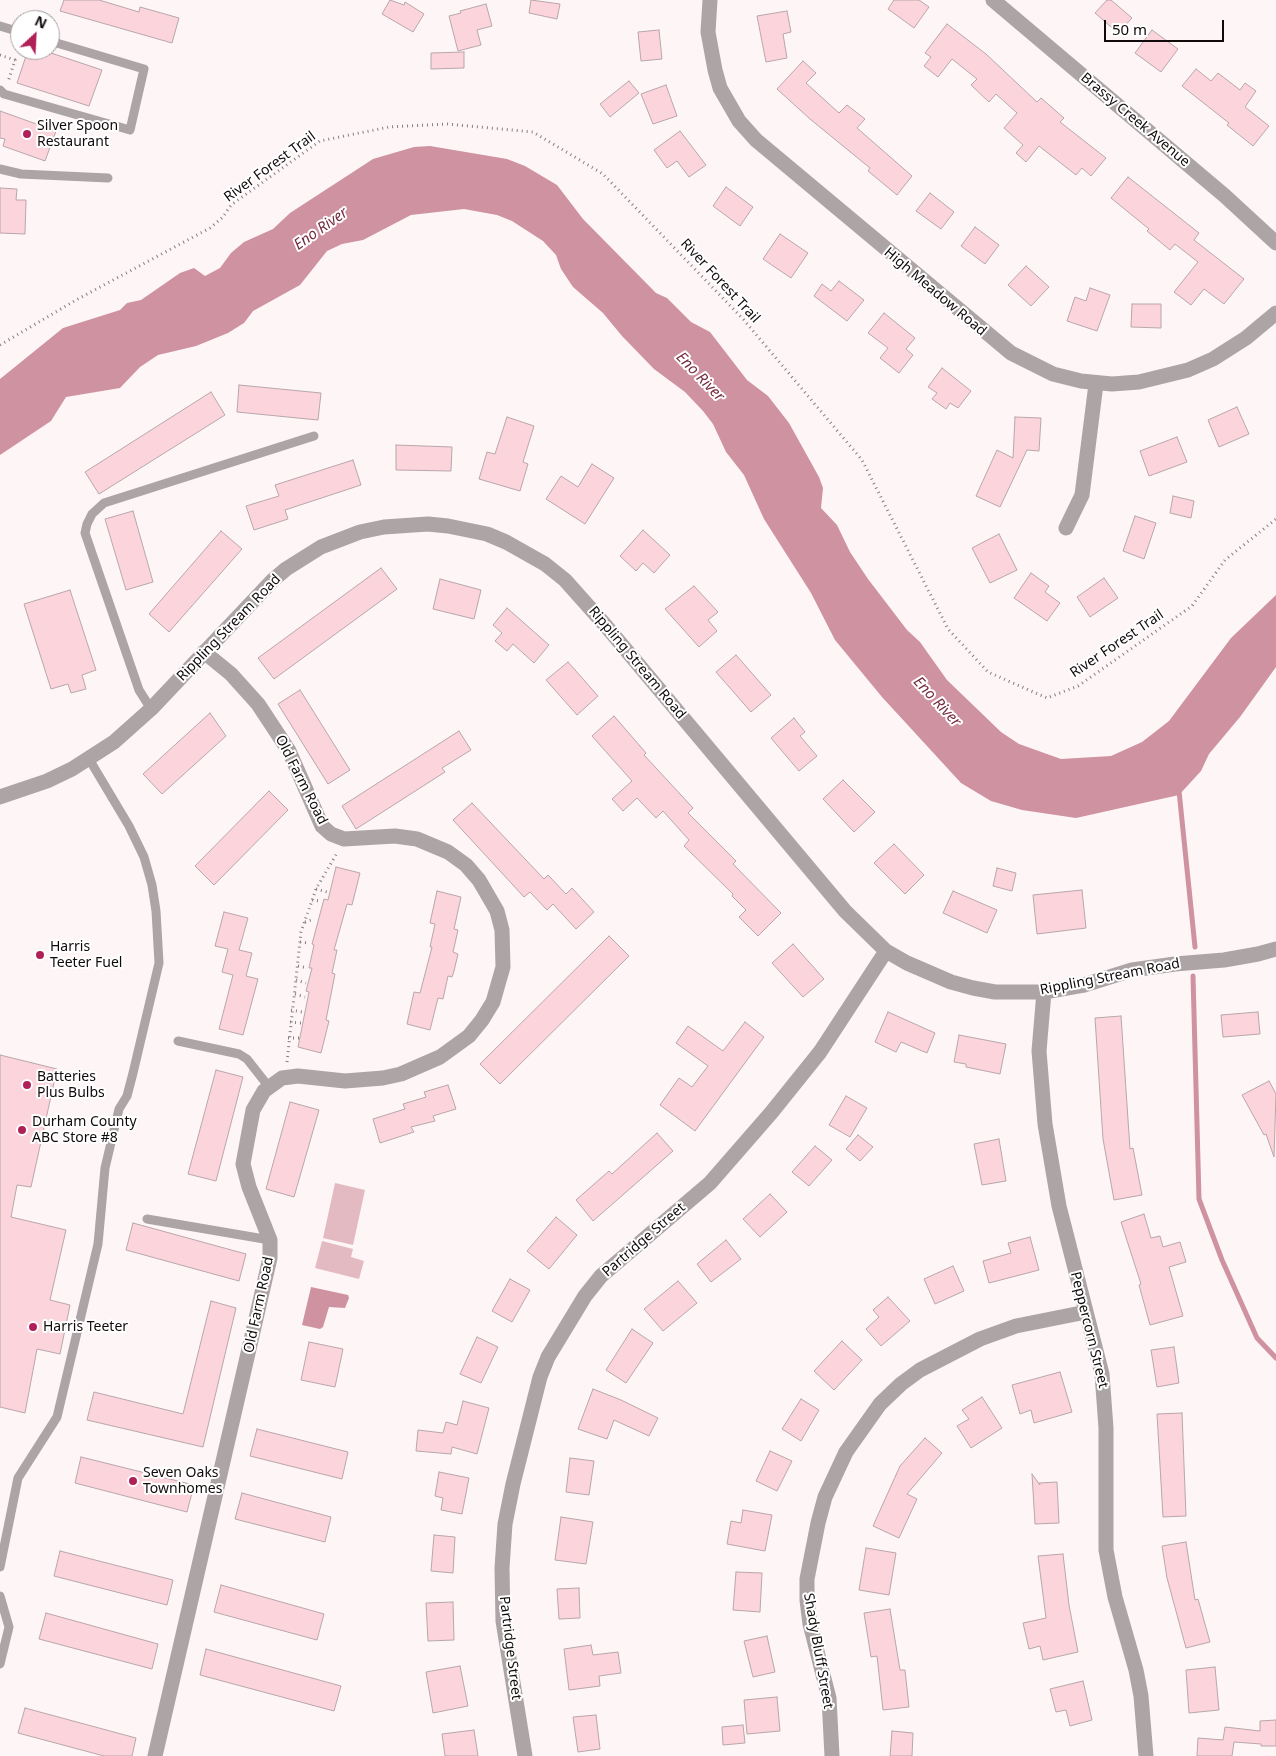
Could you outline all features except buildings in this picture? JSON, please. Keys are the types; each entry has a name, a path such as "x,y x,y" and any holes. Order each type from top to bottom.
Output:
{"street":[{"name":"High Meadow Road","path":"710,0 708,32 710,51 720,88 739,121 756,140 1011,354 1053,374 1096,384 1139,382 1188,370 1227,351 1256,331 1276,313"},
{"name":"Brassy Creek Avenue","path":"993,0 1225,196 1276,243"},
{"path":"1066,528 1082,495 1096,384"},
{"name":"Rippling Stream Road","path":"0,797 47,781 89,759 114,742 151,709 258,595 286,569 321,547 339,539 384,527 428,524 467,529 506,542 545,564 585,601 800,859 865,933 886,951 928,973 973,988 995,992 1044,992 1084,985 1132,970 1242,957 1276,949"},
{"name":"Old Farm Road","path":"155,1756 270,1258 270,1240 249,1187 244,1164 253,1110 264,1091 282,1078 298,1076 344,1082 383,1078 401,1074 440,1057 469,1036 482,1020 493,1002 504,967 502,930 497,911 480,880 466,865 448,852 417,839 395,836 344,839 331,834 322,826 289,751 258,704 231,674 204,652"},
{"name":"Partridge Street","path":"525,1756 504,1621 502,1568 505,1524 513,1484 540,1378 548,1357 585,1296 601,1276 710,1183 771,1114 820,1052 886,951"},
{"name":"Peppercorn Street","path":"1044,992 1039,1051 1045,1124 1059,1206 1094,1338 1105,1395 1105,1498 1109,1570 1136,1670 1141,1696 1146,1756"},
{"name":"Shady Bluff Street","path":"832,1756 829,1698 810,1624 807,1580 825,1497 846,1452 880,1404 901,1384 920,1370 980,1339 1016,1326 1086,1312"}],"lane":[{"path":"2,92 130,130 144,69 60,44"},
{"path":"0,169 21,174 108,178"},
{"path":"151,709 139,690 86,533 87,524 92,514 104,503 314,436"},
{"path":"0,1567 18,1478 57,1417 98,1244 104,1168 119,1109 127,1096 159,963 156,910 152,885 144,857 129,826 89,759"},
{"path":"178,1041 239,1054 247,1059 269,1087"},
{"path":"148,1219 270,1240"},
{"path":"0,1596 9,1627 0,1664"}],"path":[{"path":"0,54 15,60 2,92"},
{"name":"River Forest Trail","path":"0,345 210,228 223,217 231,205 320,141 389,128 446,124 533,132 603,174 743,319 862,460 948,629 988,672 1047,698 1078,686 1192,606 1225,560 1276,518"},
{"path":"288,1077 288,1038 304,922 316,889 344,839"},
{"path":"316,889 327,892"},
{"path":"312,900 321,902"},
{"path":"304,922 314,919"},
{"path":"300,942 309,943"},
{"path":"298,966 307,968"},
{"path":"296,980 306,983"},
{"path":"295,994 305,997"},
{"path":"291,1010 302,1012"},
{"path":"290,1022 301,1023"},
{"path":"288,1038 299,1038"}],"shaded area":[{"path":"335,1183 365,1190 353,1245 323,1238"},
{"path":"322,1241 353,1249 351,1257 364,1261 359,1279 315,1268"}],"water":[{"name":"Eno River","path":"430,146 507,159 525,166 557,185 583,219 656,293 667,298 691,322 710,332 747,380 768,396 789,423 819,477 823,488 821,508 837,525 850,552 868,579 907,630 920,642 947,680 1001,732 1019,744 1061,759 1111,756 1142,742 1169,721 1231,638 1276,595 1276,667 1240,717 1209,754 1201,771 1179,795 1076,818 1022,810 991,801 961,783 882,697 835,640 811,593 764,519 744,475 726,452 713,424 703,411 685,392 654,369 603,313 573,287 561,269 556,255 543,241 512,221 497,215 464,209 411,215 363,240 342,244 327,251 300,285 253,311 244,323 228,333 196,346 158,355 140,367 120,388 66,397 51,421 0,455 0,379 63,328 120,310 127,303 141,300 180,273 194,268 205,276 220,268 231,253 244,242 273,229 290,213 373,159 414,147"},
{"path":"311,1287 348,1295 349,1298 345,1308 329,1307 323,1327 320,1329 302,1325"}],"waterway":[{"path":"1179,791 1195,947"},
{"path":"1193,976 1199,1199 1222,1260 1257,1338 1276,1358"}],"place":[{"name":"Silver Spoon Restaurant","path":"27,134"},
{"name":"Harris Teeter Fuel","path":"40,955"},
{"name":"Batteries Plus Bulbs","path":"27,1085"},
{"name":"Durham County ABC Store #8","path":"22,1130"},
{"name":"Harris Teeter","path":"33,1327"},
{"name":"Seven Oaks Townhomes","path":"133,1481"}]}
